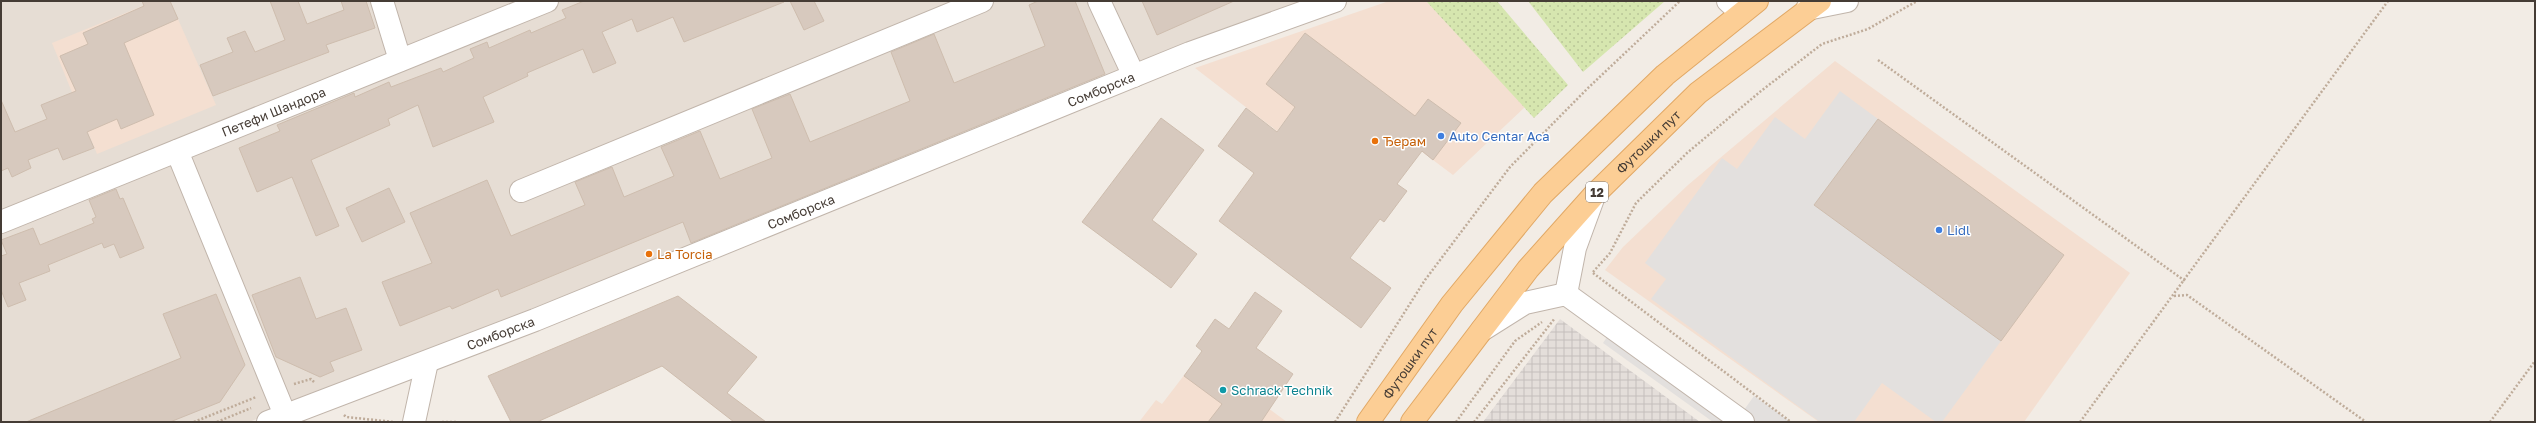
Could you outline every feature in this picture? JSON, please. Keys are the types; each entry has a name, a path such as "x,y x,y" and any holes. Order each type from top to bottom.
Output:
{"main road":[{"name":"Футошки пут","path":"1368,422 1452,304 1544,193 1665,75 1742,5"},
{"name":"Футошки пут","path":"1412,422 1528,269 1595,194 1698,93 1814,5"}],"street":[{"path":"382,1 400,60"},
{"name":"Петефи Шандора","path":"1,222 547,1"},
{"path":"521,191 982,1"},
{"path":"1099,1 1134,76"},
{"name":"Сомборска","path":"276,418 427,362 1134,76 1335,1"},
{"path":"1814,5 1847,1"},
{"path":"177,151 274,389 276,418"},
{"path":"1567,294 1575,248 1595,194"},
{"path":"1479,332 1525,304 1567,294 1743,422"},
{"path":"414,422 427,362"}],"path":[{"path":"1334,422 1425,280 1510,167 1587,89 1680,1"},
{"path":"1791,422 1594,272 1590,275 1610,253 1636,203 1687,153 1761,91 1822,44 1868,29 1917,1"},
{"path":"2080,422 2185,281 2388,1"},
{"path":"1878,60 2185,281"},
{"path":"1456,422 1515,341 1542,322 1567,294"},
{"path":"2174,296 2187,295 2366,422"},
{"path":"1474,422 1558,314"},
{"path":"2490,422 2535,361"},
{"path":"194,422 274,389 311,379"},
{"path":"442,422 458,422"}],"shaded area":[{"path":"1,1 1306,1 1185,47 249,422 1,422"},
{"path":"155,1 170,1 216,105 97,154 52,43"},
{"path":"1389,1 1426,1 1525,107 1453,175 1353,100 1295,107 1277,131 1195,68"},
{"path":"1835,61 2130,273 2024,422 1819,422 1605,270 1623,247 1688,185"},
{"path":"1840,91 1878,119 1815,205 2001,341 1942,422 1936,422 1882,383 1854,422 1820,422 1651,299 1666,279 1645,263 1722,158 1737,169 1775,117 1805,139"},
{"path":"1560,319 1700,422 1483,422"},
{"path":"1613,328 1739,417 1754,396 1791,422 1713,422 1603,343"},
{"path":"1198,357 1287,422 1139,422 1156,400 1162,404"}],"green space":[{"path":"1426,1 1497,1 1568,85 1534,118"},
{"path":"1528,1 1665,1 1583,72"}],"building":[{"path":"142,1 170,1 178,19 124,43 154,115 121,129 117,119 87,132 94,148 63,160 58,148 28,160 31,168 12,177 8,168 1,171 1,100 15,132 47,119 41,105 76,91 60,56 88,44 83,33 144,6"},
{"path":"270,1 298,1 307,24 344,10 341,1 366,1 375,28 326,45 329,52 213,96 200,65 233,52 227,38 245,31 255,52 285,40"},
{"path":"584,1 784,2 684,42 673,17 637,32 632,19 602,32 616,63 593,73 583,49 527,73 528,76 483,97 494,122 433,147 418,105 388,119 390,125 311,160 339,226 316,236 292,177 257,192 239,148 280,131 277,125 354,93 355,97 389,82 391,87 441,68 443,72 474,58 470,49 487,42 489,48 530,30 531,33 566,18 562,10"},
{"path":"790,1 814,1 824,21 804,30"},
{"path":"1038,1 1075,1 1105,74 691,243 683,222 501,297 498,289 452,309 450,306 400,326 382,282 432,263 410,213 487,180 511,236 585,205 575,182 612,167 624,197 674,176 661,147 700,131 720,179 772,158 752,109 790,94 810,142 910,101 891,52 934,34 954,83 1045,46 1029,5"},
{"path":"1142,1 1234,1 1157,35"},
{"path":"1305,33 1415,116 1428,99 1461,123 1433,160 1422,151 1397,184 1407,191 1384,222 1380,219 1350,258 1391,288 1361,328 1219,221 1254,173 1218,146 1246,108 1277,132 1295,107 1266,84"},
{"path":"1161,118 1204,150 1152,220 1197,254 1171,288 1082,222"},
{"name":"Lidl","path":"1878,119 2064,255 2001,341 1814,205"},
{"path":"389,188 405,222 362,242 346,208"},
{"path":"116,189 120,199 123,198 144,248 120,258 114,244 104,248 102,243 48,265 50,271 19,283 26,300 8,307 1,290 1,256 7,254 1,240 33,228 40,245 94,223 92,219 96,217 89,200"},
{"path":"300,277 316,319 346,308 362,350 330,362 334,371 320,377 276,357 252,295"},
{"path":"1255,292 1282,311 1256,348 1293,374 1261,422 1208,422 1222,404 1184,376 1202,351 1196,346 1215,319 1229,329"},
{"path":"216,294 245,365 220,402 170,422 26,422 181,358 163,314"},
{"path":"678,296 757,357 727,393 766,422 734,422 662,366 537,422 511,422 488,376"}],"place":[{"name":"Auto Centar Aca","path":"1441,136"},
{"name":"Ђерам","path":"1375,141"},
{"name":"Lidl","path":"1939,230"},
{"name":"La Torcia","path":"649,254"},
{"name":"Schrack Technik","path":"1223,390"}]}
